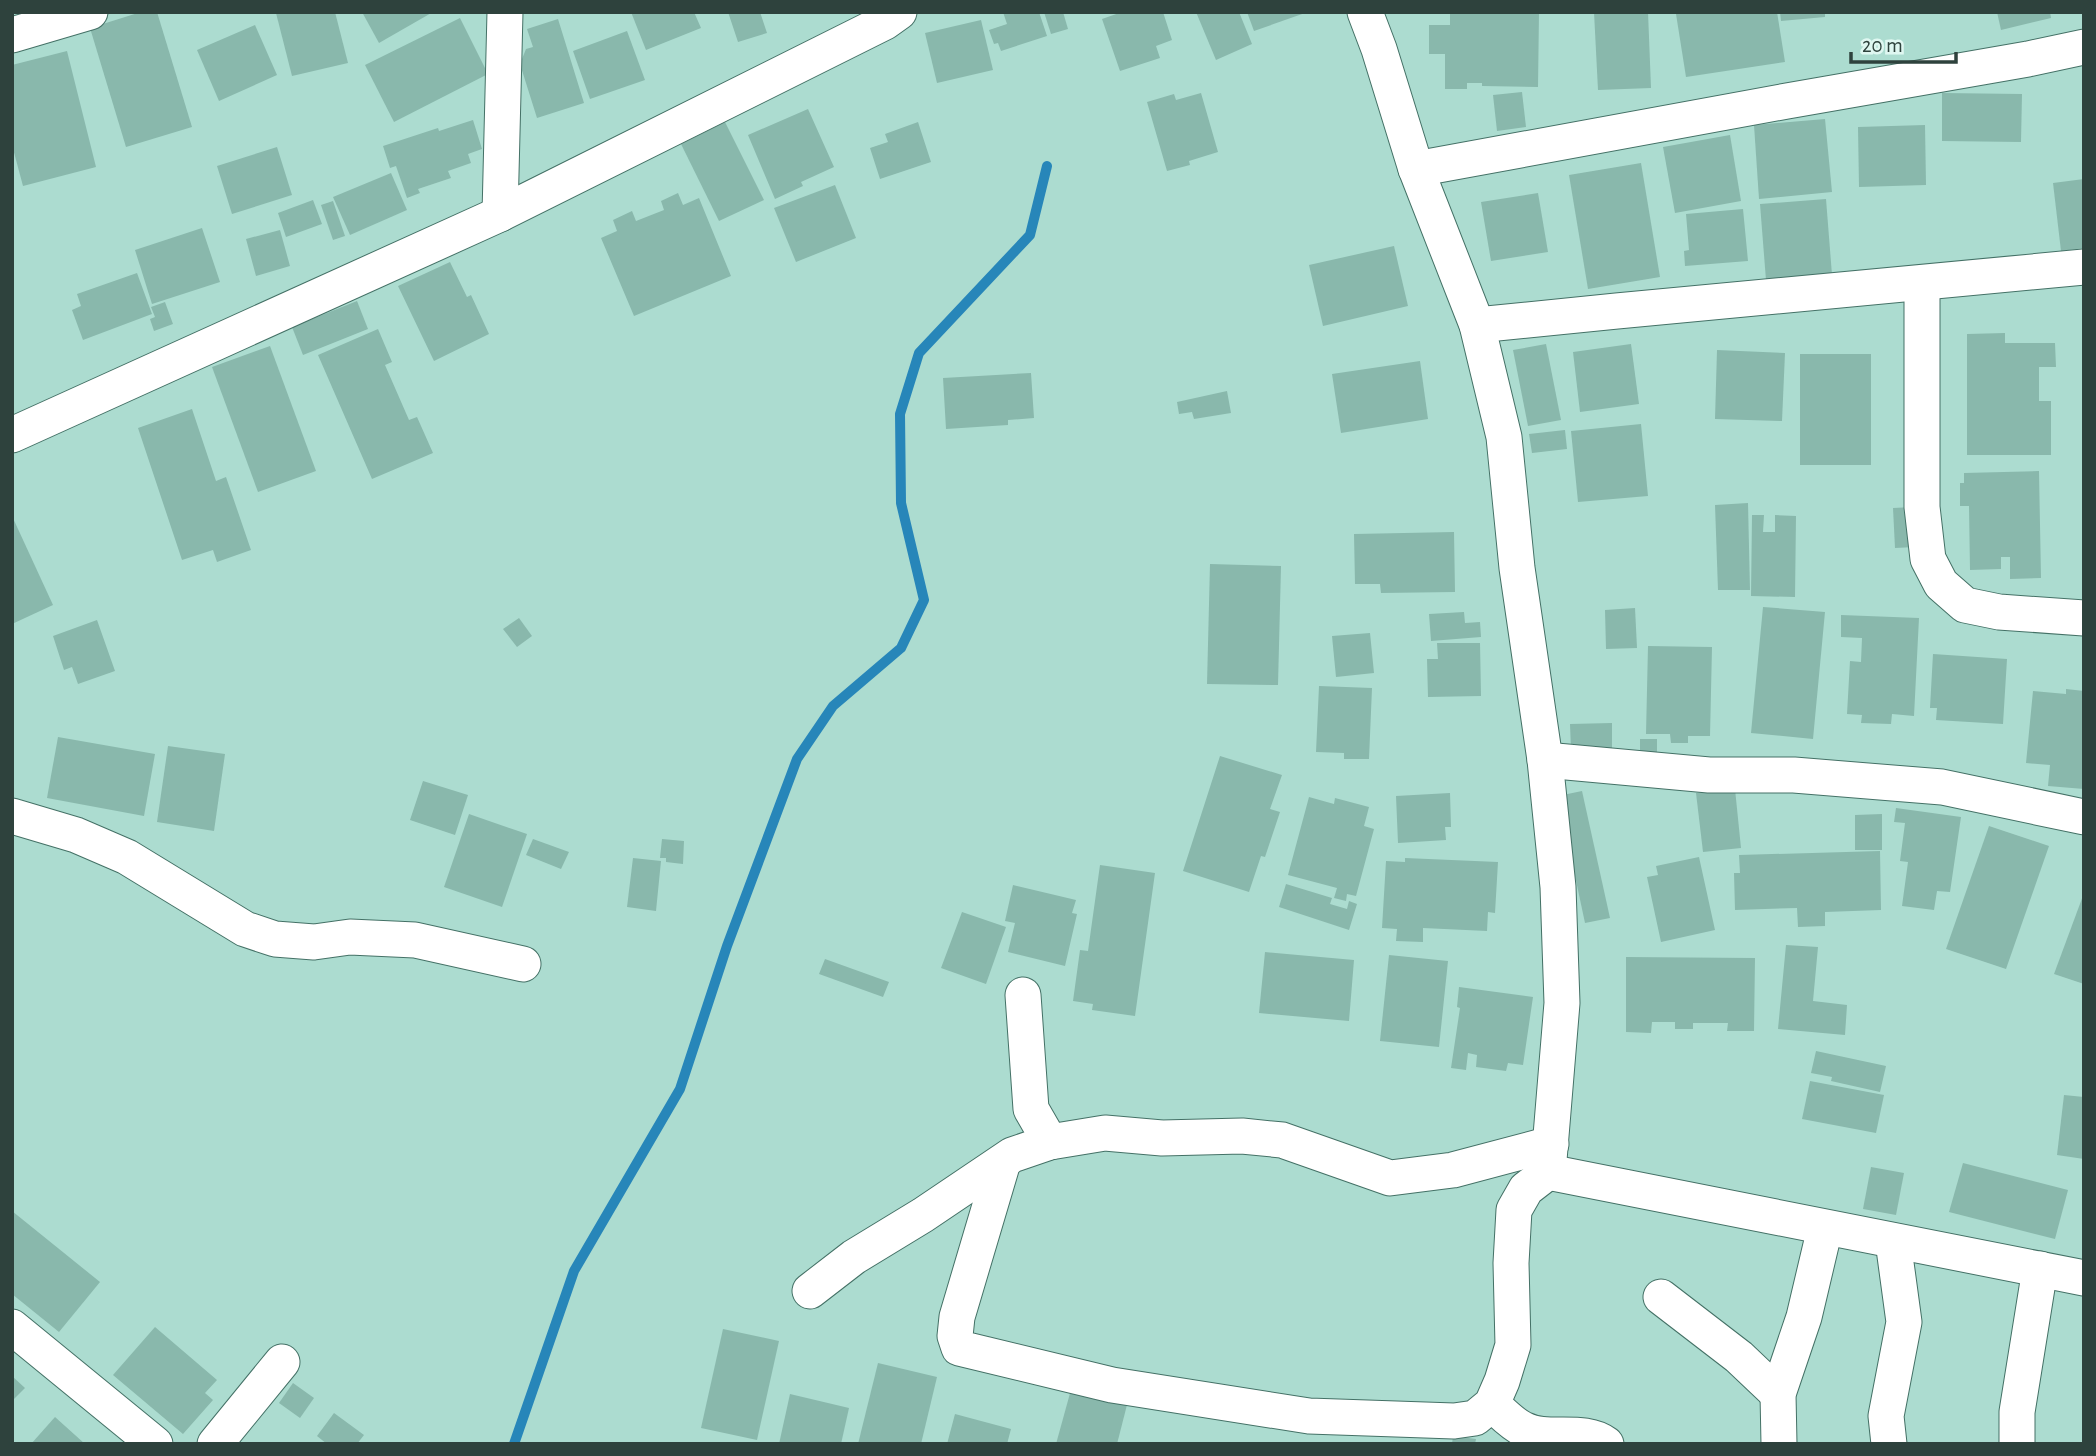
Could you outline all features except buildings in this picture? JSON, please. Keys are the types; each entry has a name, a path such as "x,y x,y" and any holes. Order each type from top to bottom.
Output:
{"street":[{"path":"12,35 90,12"},
{"path":"500,214 505,12"},
{"path":"12,435 500,214 873,28 899,12"},
{"path":"1003,1161 957,1317 955,1336 959,1348 1112,1385 1309,1416 1342,1430 1475,1418 1492,1404 1513,1345 1511,1263 1514,1210 1550,1158 1562,1003 1558,887 1545,760 1517,568 1504,437 1476,325 1416,170 1365,12"},
{"path":"1416,170 2084,47"},
{"path":"1476,325 1731,298 2084,267"},
{"path":"1922,283 1922,507 1928,559 1941,584 1965,605 1999,612 2084,618"},
{"path":"1545,760 1709,775 1794,775 1942,787 2084,817"},
{"path":"12,816 76,835 127,857 245,929 275,939 314,942 350,937 415,940 523,964"},
{"path":"1023,995 1031,1109 1050,1142"},
{"path":"810,1291 855,1257 1012,1155 1050,1142 1105,1133 1162,1138 1242,1136 1282,1140 1390,1178 1550,1158 1825,1228 2084,1278"},
{"path":"1779,1444 1778,1394 1804,1317 1825,1228"},
{"path":"1889,1444 1886,1416 1903,1322 1894,1241"},
{"path":"2017,1444 2017,1412 2040,1269"},
{"path":"1661,1297 1739,1357 1778,1394"},
{"path":"12,1327 155,1444"},
{"path":"215,1444 282,1362"},
{"path":"1492,1404 1524,1430 1589,1437 1606,1444"}],"waterway":[{"path":"514,1444 574,1271 680,1089 727,946 797,759 833,706 901,648 924,600 901,503 900,414 919,353 1030,235 1047,166"}]}
